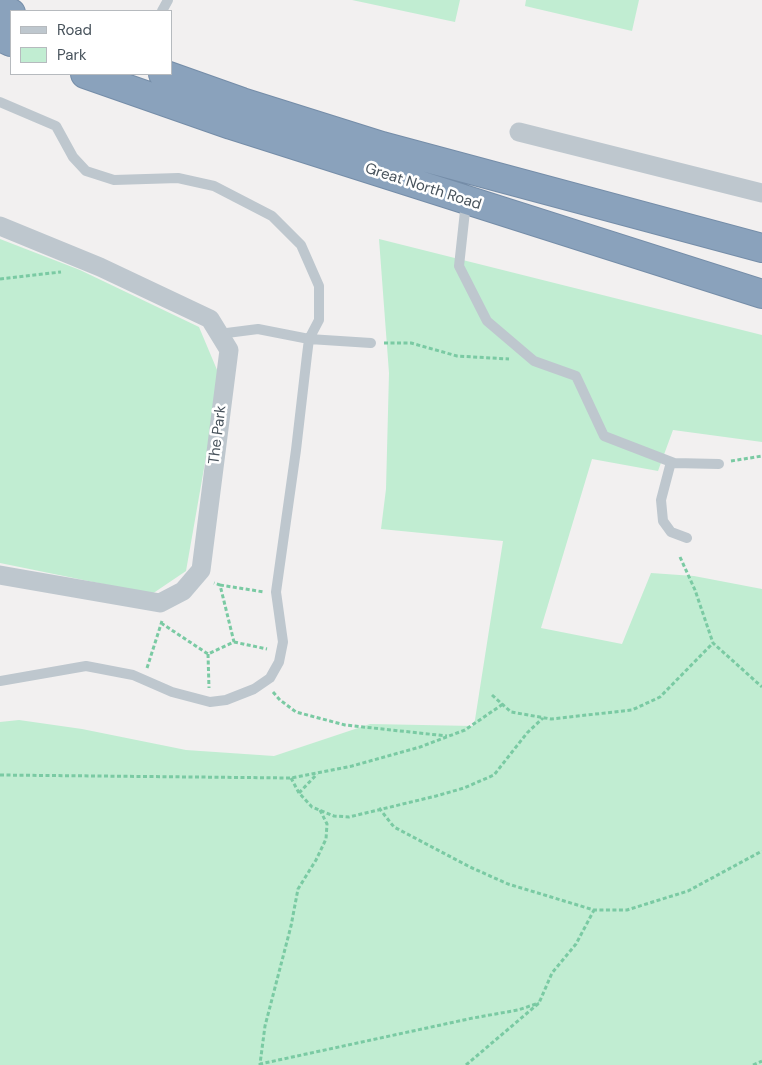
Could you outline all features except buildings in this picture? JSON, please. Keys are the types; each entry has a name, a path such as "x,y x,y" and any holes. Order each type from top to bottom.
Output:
{"highway":[{"name":"Great North Road","path":"88,75 231,125 762,294"},
{"name":"Great North Road","path":"166,75 242,102 391,149 762,248"}],"street":[{"path":"519,132 762,193"},
{"name":"The Park","path":"0,226 100,268 210,319 229,350 201,570 183,591 160,603"},
{"path":"0,575 160,603"}],"lane":[{"path":"0,102 56,126 73,157 86,171 114,180 178,178 214,186 272,216 301,245 320,286 319,320 309,340 276,592 282,642 279,662 266,681 254,689 226,700 210,702 172,692 134,675 86,666 0,681"},
{"path":"466,201 458,266 487,321 534,361 576,376 604,436 670,462 719,464"},
{"path":"219,334 258,329 309,340 371,343"},
{"path":"670,462 661,500 663,521 671,532 687,538"}],"path":[{"path":"0,279 64,272"},
{"path":"371,343 411,343 457,356 534,361"},
{"path":"719,464 762,456"},
{"path":"680,556 695,590 713,643 762,686"},
{"path":"195,577 220,585 257,592 276,592"},
{"path":"220,585 234,642"},
{"path":"143,680 161,623 160,603"},
{"path":"161,623 208,654"},
{"path":"208,654 234,642 280,652"},
{"path":"492,695 511,712 551,719 602,715 632,710 660,697 713,643"},
{"path":"208,654 210,702"},
{"path":"266,681 280,700 296,712 345,725 449,736"},
{"path":"0,775 291,778 352,766 449,736 465,730 503,704"},
{"path":"291,778 299,793 312,807 334,816 349,817 378,808 455,791 494,774 527,733 543,718"},
{"path":"299,793 318,773"},
{"path":"378,808 394,827 470,868 508,884 594,910 627,910 688,891 762,851"},
{"path":"320,810 327,824 326,839 298,890 292,926 264,1026 260,1064 518,1010 539,1003"},
{"path":"466,1065 539,1003 552,973 576,944 594,910"},
{"path":"753,1065 762,1061"}],"green space":[{"path":"352,0 460,0 455,22"},
{"path":"526,0 639,0 632,31 525,6"},
{"path":"0,239 80,270 199,327 220,377 186,571 152,594 0,563"},
{"path":"379,239 762,335 762,442 673,430 658,471 592,459 541,628 622,644 651,573 694,576 762,589 762,1065 0,1065 0,722 19,720 82,729 186,750 274,756 370,724 474,726 503,541 381,529 386,489 389,373"}]}
